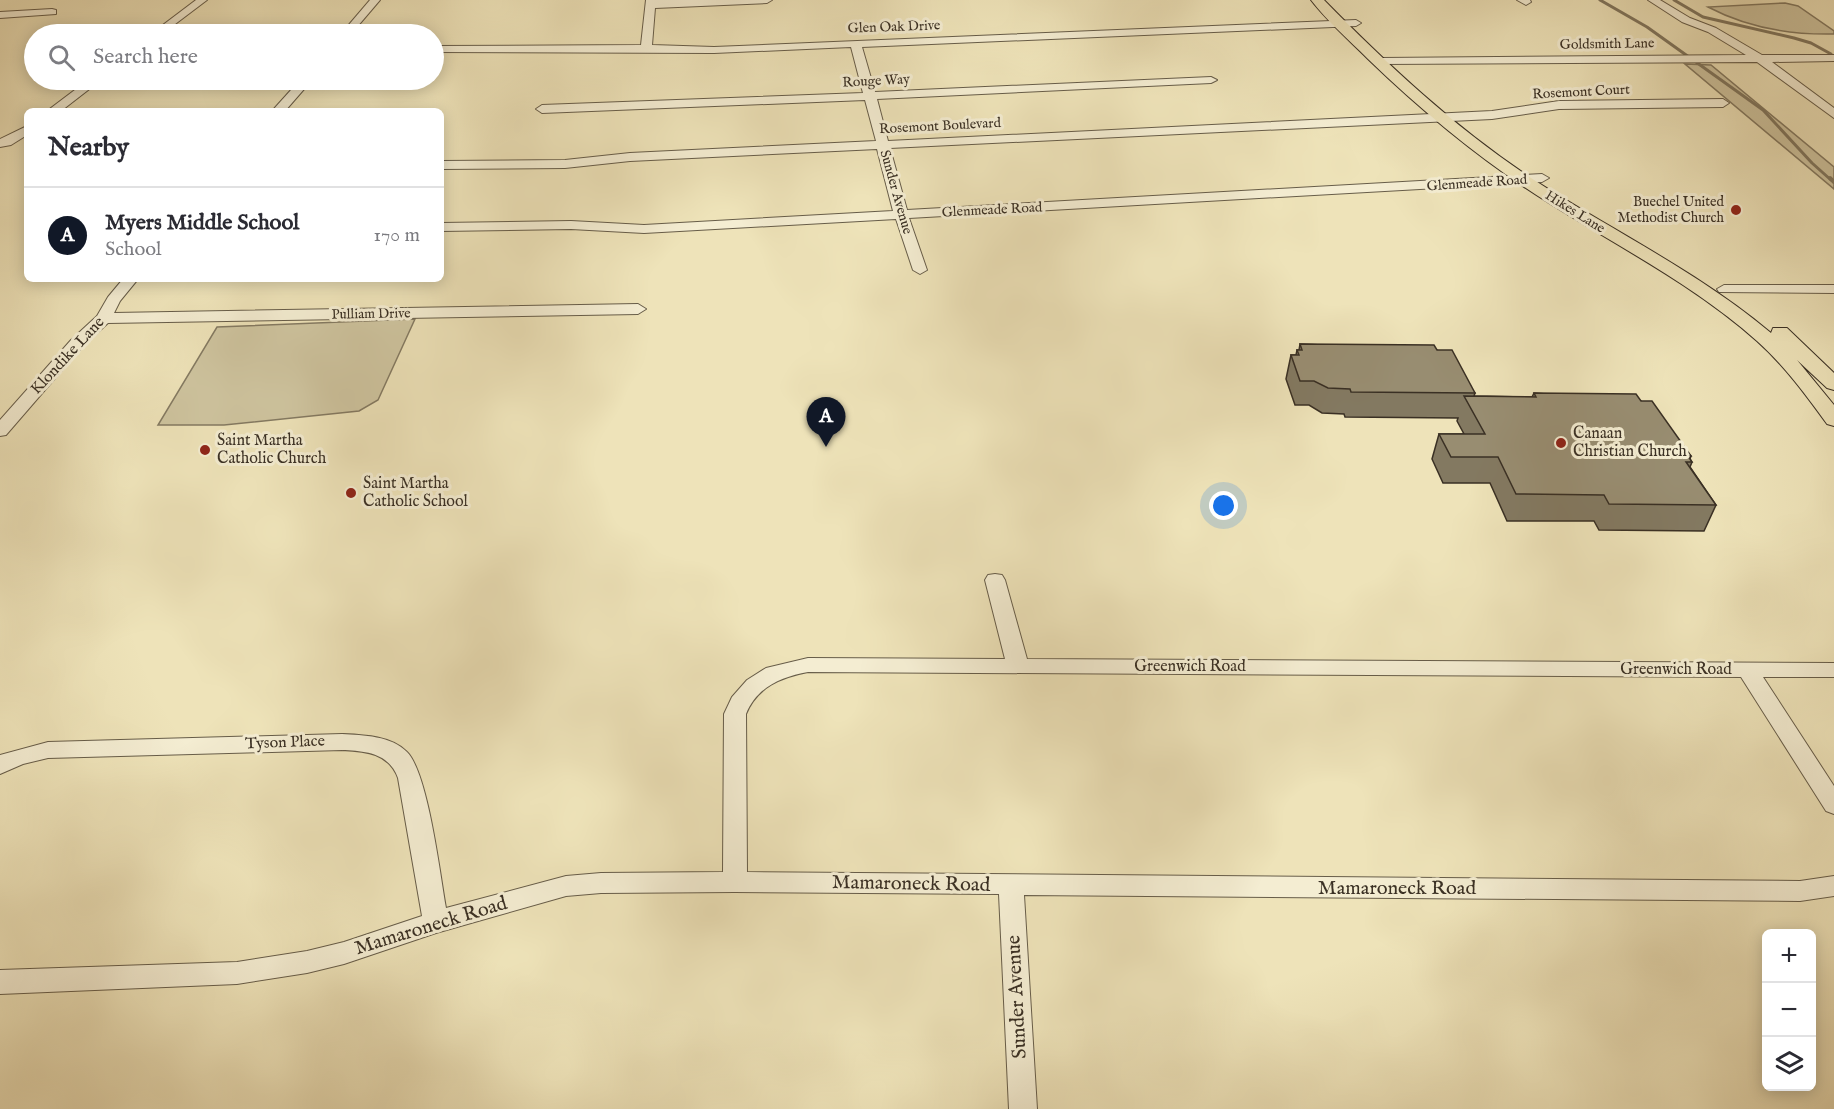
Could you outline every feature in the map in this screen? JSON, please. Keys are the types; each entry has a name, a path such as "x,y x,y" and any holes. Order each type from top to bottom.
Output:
{"main road":[{"name":"Hikes Lane","path":"1317,0 1348,23 1389,61 1533,179 1670,254 1724,289 1794,344 1834,384"},
{"name":"Hikes Lane","path":"1331,0 1348,23"},
{"name":"Hikes Lane","path":"1389,61 1440,117 1677,273 1763,336 1797,370 1834,420"}],"street":[{"path":"170,24 202,0"},
{"path":"355,24 375,0"},
{"path":"646,48 651,2 767,0"},
{"path":"1653,0 1686,20 1712,30 1759,58 1834,114"},
{"path":"0,15 52,12"},
{"name":"Glen Oak Drive","path":"444,49 714,50 1348,23"},
{"name":"Sunder Avenue","path":"856,44 901,214 920,270"},
{"name":"Goldsmith Lane","path":"1389,61 1834,58"},
{"name":"Rouge Way","path":"542,109 1210,80"},
{"path":"57,108 81,90"},
{"path":"281,108 297,90"},
{"name":"Rosemont Court","path":"1440,117 1492,115 1559,105 1723,103"},
{"name":"Rosemont Boulevard","path":"444,165 565,164 630,157 1440,117"},
{"path":"4,143 24,132"},
{"path":"4,143 24,146"},
{"name":"Glenmeade Road","path":"444,227 571,225 626,229 1533,179"},
{"name":"Klondike Lane","path":"0,431 77,343 104,318 113,300 128,282"},
{"path":"1724,289 1834,289"},
{"name":"Pulliam Drive","path":"104,318 638,309"},
{"path":"995,580 1018,666"},
{"name":"Greenwich Road","path":"735,882 735,714 742,697 755,683 777,671 808,665 1834,670"},
{"path":"1748,671 1834,805"},
{"name":"Tyson Place","path":"0,765 17,757 48,750 342,742 371,743 390,749 407,767 436,922"},
{"name":"Mamaroneck Road","path":"0,982 237,973 307,962 335,956 406,934 436,922 566,886 601,883 735,882 1788,891 1824,890 1834,886"},
{"name":"Sunder Avenue","path":"1011,885 1023,1109"}],"shaded area":[{"path":"1785,3 1798,6 1834,31 1834,34 1802,33 1753,25 1708,7"},
{"path":"1685,64 1711,65 1834,167 1834,189"},
{"path":"415,319 378,400 359,411 224,425 158,425 217,327"}],"building":[{"path":"1300,344 1434,345 1437,350 1452,350 1475,393 1351,392 1350,389 1328,388 1314,381 1300,381 1291,355 1299,355 1297,350 1302,350"},
{"path":"1534,393 1636,394 1641,401 1652,401 1691,456 1688,456 1692,462 1686,462 1716,505 1609,504 1604,495 1516,494 1498,457 1451,457 1439,434 1485,434 1464,396 1536,397"}],"waterway":[{"path":"1600,0 1647,27 1763,110 1831,180"},
{"path":"1674,0 1703,17 1794,38 1811,43 1831,54"},
{"path":"1830,178 1834,182"}],"place":[{"name":"Buechel United Methodist Church","path":"1736,210"},
{"name":"Canaan Christian Church","path":"1561,443"},
{"name":"Myers Middle School","path":"826,447"},
{"name":"Saint Martha Catholic Church","path":"205,450"},
{"name":"Saint Martha Catholic School","path":"351,493"}]}
